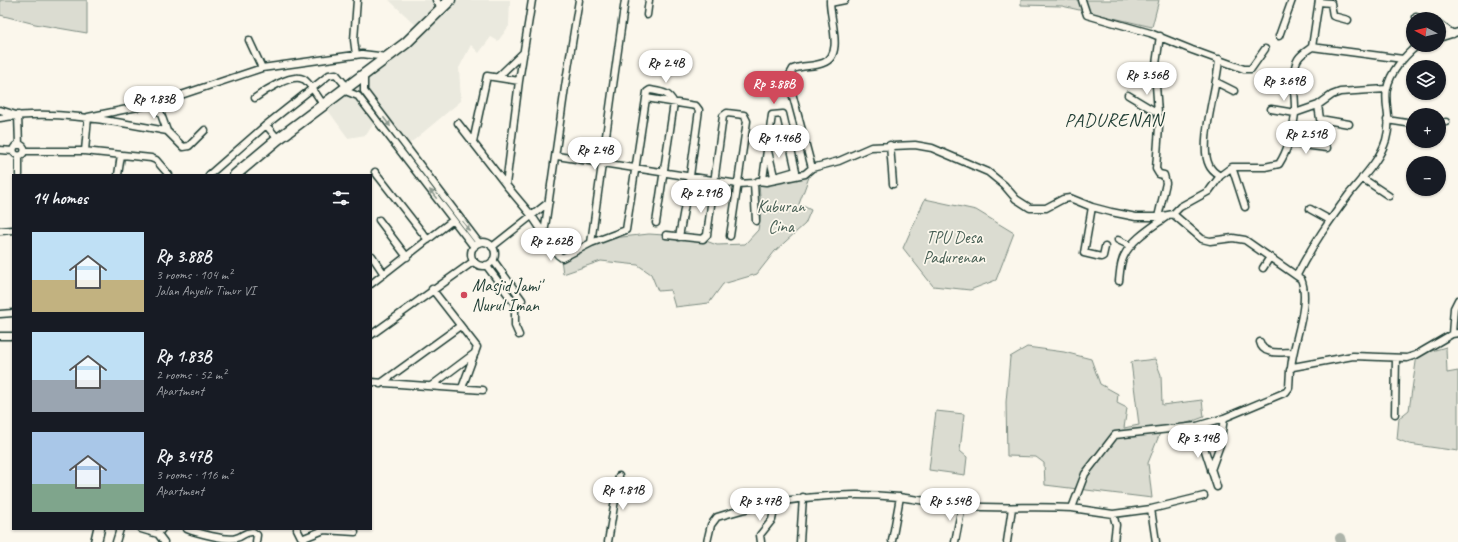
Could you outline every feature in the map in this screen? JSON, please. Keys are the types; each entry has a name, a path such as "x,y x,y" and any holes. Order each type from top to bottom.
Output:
{"main road":[{"path":"236,174 278,139 406,43 450,0"},
{"path":"96,542 99,530"}],"street":[{"path":"356,55 354,40 357,0"},
{"path":"436,0 442,9"},
{"path":"506,185 519,80 532,0"},
{"path":"544,234 557,156 565,87 580,0"},
{"path":"591,243 625,0"},
{"path":"647,15 649,0"},
{"path":"812,168 788,78 793,69 826,63 833,55 836,47 830,12 830,2 845,0"},
{"path":"1082,0 1087,16 1160,36 1192,50 1249,70 1266,49"},
{"path":"1278,36 1292,0"},
{"path":"1119,281 1123,257 1139,236 1180,207 1209,191 1220,176 1232,166 1274,166 1279,164 1288,143 1295,113 1294,81 1297,63 1299,57 1312,47 1319,1 1331,3 1333,16 1348,20"},
{"path":"1446,28 1456,33"},
{"path":"1446,36 1456,33"},
{"path":"1158,217 1166,183 1166,178 1164,175 1158,174 1156,168 1159,127 1155,71 1160,36"},
{"path":"249,40 262,68"},
{"path":"1312,47 1403,59"},
{"path":"498,77 524,52"},
{"path":"1297,275 1314,243 1383,147 1386,139 1387,120 1386,89 1393,72 1403,59 1411,52"},
{"path":"88,117 157,103 262,68 356,55 387,57"},
{"path":"1219,59 1208,126 1206,155 1208,165 1220,176"},
{"path":"210,174 311,88 334,73 345,89 358,96 453,220 477,245"},
{"path":"364,74 364,91 477,245"},
{"path":"473,142 485,80 489,76 519,80"},
{"path":"255,98 264,91 292,79 304,79 324,106"},
{"path":"1216,82 1234,91"},
{"path":"1271,109 1295,113 1318,105 1332,95 1340,92 1386,89"},
{"path":"458,123 532,216 560,257 564,257 591,243 626,230 647,90 668,94 671,96 674,103 656,223"},
{"path":"358,96 364,91"},
{"path":"1128,95 1158,113"},
{"path":"646,98 696,106 699,110 690,176 679,237"},
{"path":"157,103 168,131 184,147 205,130"},
{"path":"1318,105 1319,118 1321,120 1349,124"},
{"path":"0,110 18,115"},
{"path":"666,235 703,239 706,237 723,116 727,113 744,115 747,118 730,236"},
{"path":"557,156 738,184 758,181 796,171 783,114 772,115 767,145 758,181 756,221"},
{"path":"0,118 18,115 88,117 168,131"},
{"path":"18,115 19,145"},
{"path":"85,151 88,117"},
{"path":"1387,120 1406,123"},
{"path":"266,125 278,139"},
{"path":"1288,143 1327,148"},
{"path":"758,181 766,182 805,174 812,168 839,160 871,147 905,144 932,148 978,167 997,178 1016,199 1030,208 1046,208 1063,199 1070,198 1092,207 1136,217 1158,217 1170,215 1202,239 1210,241 1233,238 1245,240 1297,275 1303,283 1305,300 1292,352 1289,388 1286,392 1224,418 1197,426 1115,435 1085,474 1072,508"},
{"path":"13,151 15,146 19,145"},
{"path":"19,145 22,145 25,151"},
{"path":"767,145 774,176"},
{"path":"890,145 893,184"},
{"path":"0,150 13,151 14,154 19,156"},
{"path":"19,156 25,151 85,151 153,158 168,174"},
{"path":"118,174 121,155"},
{"path":"19,156 19,174"},
{"path":"1232,166 1245,207"},
{"path":"375,172 428,240"},
{"path":"1362,178 1390,196"},
{"path":"492,247 549,202"},
{"path":"1092,207 1084,253 1101,257 1103,256 1105,246"},
{"path":"1310,209 1330,220"},
{"path":"379,220 407,257"},
{"path":"372,283 453,220"},
{"path":"0,231 12,230"},
{"path":"1118,240 1131,246"},
{"path":"486,243 492,247 495,253 493,260 482,266 474,261 472,254 477,245 486,243"},
{"path":"372,256 384,274"},
{"path":"1263,268 1270,257"},
{"path":"493,260 522,299 515,304"},
{"path":"372,334 474,261"},
{"path":"486,265 515,304 515,326 518,335"},
{"path":"432,290 477,347 462,388"},
{"path":"1291,368 1353,356 1396,358 1412,356 1455,334 1454,308 1458,300"},
{"path":"0,314 12,313"},
{"path":"380,384 460,326"},
{"path":"0,336 12,336"},
{"path":"1260,342 1262,348 1267,351 1292,352"},
{"path":"431,386 476,352"},
{"path":"1395,414 1396,358"},
{"path":"372,382 380,384 483,390"},
{"path":"1211,470 1220,445 1224,418"},
{"path":"1197,426 1217,487"},
{"path":"608,542 619,476"},
{"path":"707,542 711,525 717,516 776,501 803,497 841,494 900,498 962,506 1012,508 1044,506 1072,508 1113,514 1152,509 1204,496"},
{"path":"800,542 803,497"},
{"path":"892,542 900,498"},
{"path":"761,542 760,535 772,520 776,501"},
{"path":"955,542 962,506"},
{"path":"1007,542 1012,508"},
{"path":"1152,509 1156,542"},
{"path":"1113,514 1116,525 1114,542"},
{"path":"116,542 120,530"},
{"path":"144,530 158,534 164,542"},
{"path":"158,534 161,530"},
{"path":"191,530 223,539 236,538 247,531 253,532 257,535 256,542"},
{"path":"298,530 301,537 304,538 324,530 355,532"}],"shaded area":[{"path":"389,0 510,0 509,26 498,41 491,37 479,53 471,45 459,68 461,101 408,145 382,111 366,135 348,138 325,106 420,29"}],"green space":[{"path":"0,0 87,0 87,33 35,24 0,15"},
{"path":"1021,0 1159,0 1152,27 1062,6 1021,5"},
{"name":"Kuburan Cina","path":"812,169 799,204 811,210 805,224 775,251 757,274 723,284 709,303 675,307 670,290 658,291 651,274 638,265 601,261 563,274 561,259 604,239 649,234 695,237 717,245 745,244 758,230 761,211 759,182"},
{"name":"TPU Desa Padurenan","path":"925,199 976,210 1014,233 996,280 970,290 933,286 903,248"},
{"path":"1027,347 1064,352 1091,359 1100,384 1118,394 1117,403 1127,408 1124,428 1139,425 1131,362 1155,359 1161,375 1162,405 1202,400 1204,417 1160,433 1148,463 1152,498 1045,485 1044,463 1036,457 1007,456 1006,402 1010,357"},
{"path":"1446,347 1447,373 1458,371 1458,451 1409,444 1397,439 1399,418 1409,410 1417,355"},
{"path":"936,411 964,414 960,451 967,457 965,475 929,470"}],"waterway":[{"path":"1340,538 1341,542"}],"place":[{"name":"Masjid Jami' Nurul Iman","path":"464,295"}],"district":[{"name":"PADURENAN","path":"1114,119"}]}
